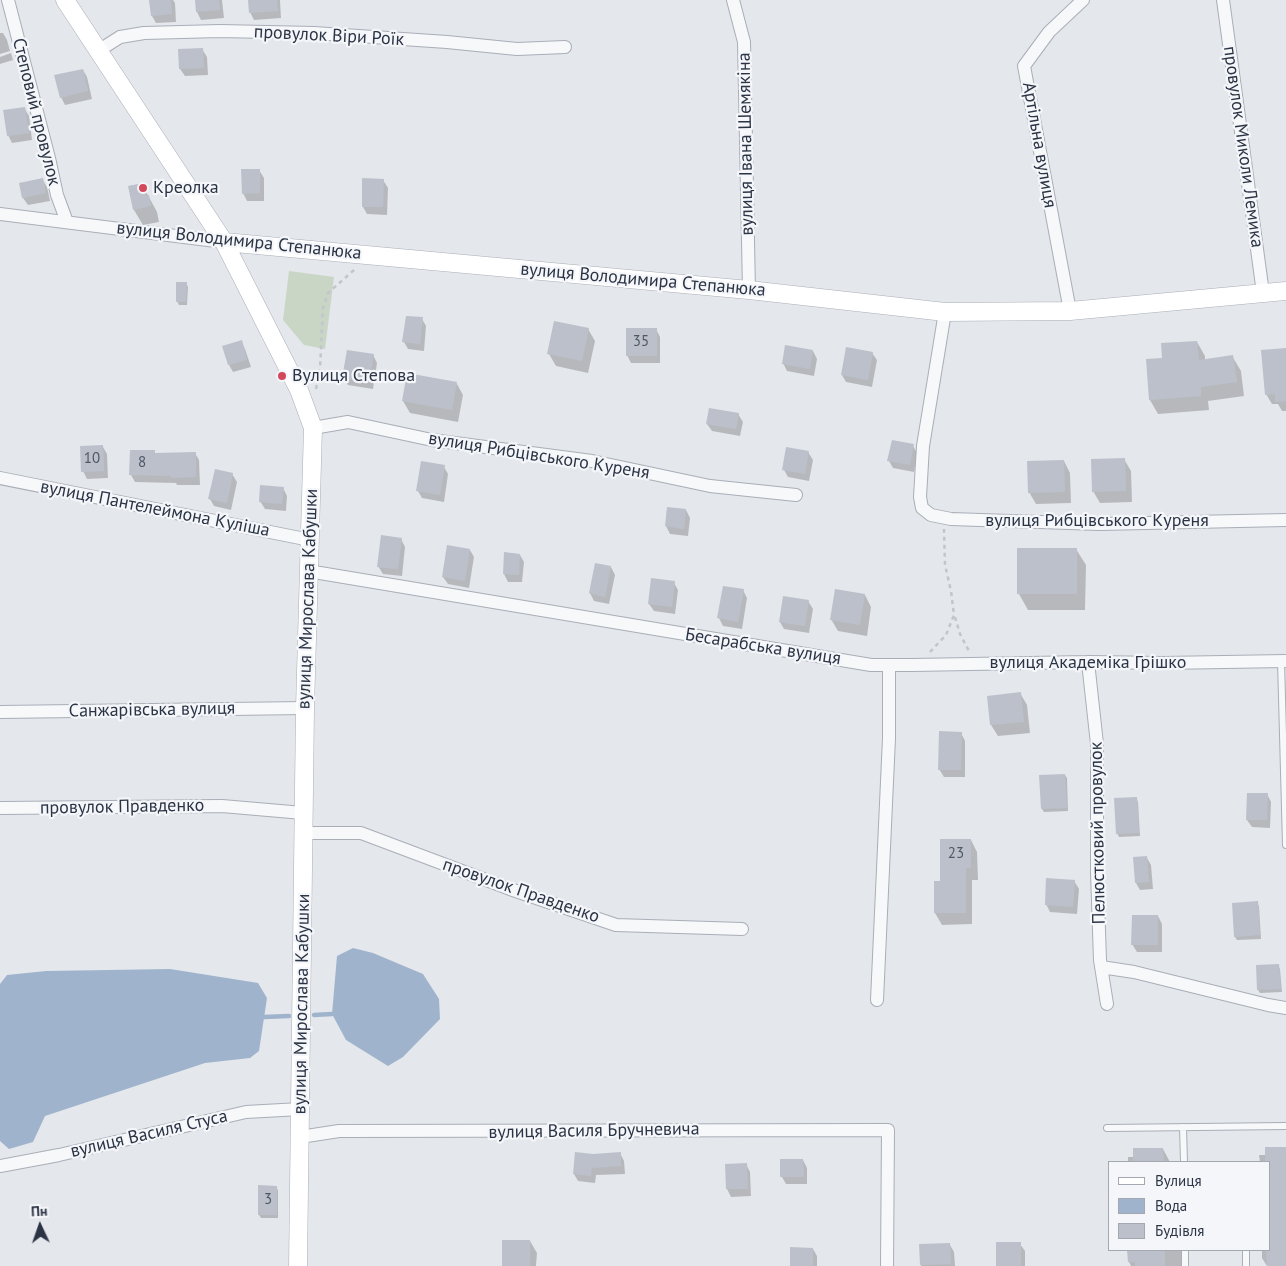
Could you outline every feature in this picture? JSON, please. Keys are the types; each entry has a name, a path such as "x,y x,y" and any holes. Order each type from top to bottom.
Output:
{"street":[{"name":"Степовий провулок","path":"8,0 57,195 67,222"},
{"name":"вулиця Мирослава Кабушки","path":"65,0 224,242 299,390 313,428 303,813 298,1266"},
{"name":"вулиця Івана Шемякіна","path":"734,0 744,42 748,290"},
{"name":"Артільна вулиця","path":"1070,311 1024,66 1049,32 1083,0"},
{"name":"провулок Миколи Лемика","path":"1223,0 1263,293"},
{"name":"провулок Віри Роїк","path":"98,51 120,37 144,33 220,31 324,34 447,42 517,49 565,47"},
{"name":"вулиця Володимира Степанюка","path":"0,214 224,242 748,290 945,312 1070,311 1286,291"},
{"name":"вулиця Рибцівського Куреня","path":"945,312 923,446 920,497 922,508 931,516 983,520 1099,524 1286,520"},
{"name":"вулиця Рибцівського Куреня","path":"313,428 348,422 432,440 592,461 710,486 796,495"},
{"name":"вулиця Пантелеймона Куліша","path":"0,478 310,540"},
{"name":"Бесарабська вулиця","path":"308,571 851,662 889,666"},
{"name":"вулиця Академіка Грішко","path":"889,666 1283,661"},
{"name":"Пелюстковий провулок","path":"1088,662 1097,744 1097,872 1100,960 1107,1004"},
{"path":"878,1000 889,738 889,666"},
{"name":"Санжарівська вулиця","path":"0,712 305,708"},
{"name":"провулок Правденко","path":"0,808 222,806 303,813"},
{"name":"провулок Правденко","path":"304,833 360,833 510,889 616,925 742,929"},
{"path":"1102,968 1134,972 1286,1008"},
{"name":"вулиця Василя Стуса","path":"0,1166 60,1155 246,1112 300,1109"},
{"name":"вулиця Василя Бручневича","path":"300,1137 339,1132 723,1129 888,1130 888,1266"}],"lane":[{"path":"1283,661 1286,845"},
{"path":"1108,1128 1286,1126"},
{"path":"1184,1127 1184,1161"},
{"path":"1185,1251 1185,1266"},
{"path":"1246,1251 1246,1266"}],"path":[{"path":"316,389 320,370 323,308 328,293 371,255"},
{"path":"943,518 945,564 954,615 960,634 969,650 985,664"},
{"path":"919,665 946,635 954,615"}],"green space":[{"path":"289,271 334,277 325,349 304,345 283,320"}],"water":[{"path":"353,948 373,953 423,974 439,999 440,1019 403,1057 388,1066 346,1040 332,1014 337,956"},
{"path":"170,969 258,983 267,998 259,1051 250,1058 205,1063 45,1116 33,1142 9,1149 0,1141 0,984 7,975 46,971"}],"building":[{"path":"149,0 171,0 172,14 151,16"},
{"path":"195,0 219,0 220,10 196,12"},
{"path":"248,0 277,0 278,11 249,13"},
{"path":"203,48 204,68 179,69 178,49"},
{"path":"83,69 88,91 60,98 54,75"},
{"path":"25,107 29,133 7,136 3,110"},
{"path":"241,169 260,169 260,193 242,194"},
{"path":"43,178 46,193 22,198 19,183"},
{"path":"362,178 384,179 383,207 362,207"},
{"path":"143,183 146,196 149,195 151,206 133,210 128,186"},
{"path":"176,282 187,282 186,302 176,302"},
{"path":"406,316 423,317 420,344 402,342"},
{"path":"554,321 589,328 582,361 547,354"},
{"path":"626,328 657,328 657,356 626,356"},
{"path":"242,340 247,360 228,365 222,346"},
{"path":"1197,341 1199,360 1233,355 1237,382 1201,387 1201,396 1149,400 1146,359 1162,358 1161,343"},
{"path":"785,345 813,350 810,369 782,364"},
{"path":"846,347 873,352 868,380 841,375"},
{"path":"1286,348 1286,401 1275,402 1275,394 1265,395 1261,350"},
{"path":"347,350 374,354 369,382 342,378"},
{"path":"407,373 457,382 452,410 402,401"},
{"path":"709,408 739,413 736,429 706,424"},
{"path":"892,440 914,444 910,465 887,461"},
{"path":"103,445 104,471 81,472 80,446"},
{"path":"786,447 809,451 805,474 782,470"},
{"path":"130,450 155,450 155,453 196,452 196,477 171,478 171,476 129,475"},
{"path":"1125,458 1126,491 1092,492 1091,459"},
{"path":"1064,460 1065,492 1028,493 1027,461"},
{"path":"421,461 445,465 440,495 416,491"},
{"path":"215,469 233,473 227,503 208,499"},
{"path":"260,485 284,487 282,504 259,502"},
{"path":"667,507 686,509 684,529 665,526"},
{"path":"381,535 402,538 398,569 377,567"},
{"path":"447,545 470,549 465,581 442,577"},
{"path":"1017,548 1077,548 1077,594 1017,594"},
{"path":"504,552 520,554 519,575 503,574"},
{"path":"595,563 611,566 605,597 589,593"},
{"path":"651,578 675,581 672,607 648,604"},
{"path":"723,586 744,589 738,622 717,618"},
{"path":"835,589 865,594 860,625 830,620"},
{"path":"783,596 809,600 805,626 779,622"},
{"path":"1021,692 1024,722 990,725 987,696"},
{"path":"939,731 962,732 961,770 938,770"},
{"path":"1065,774 1067,808 1041,809 1039,775"},
{"path":"1247,793 1268,793 1267,820 1246,820"},
{"path":"1137,797 1139,833 1116,834 1114,798"},
{"path":"940,839 971,839 971,868 966,868 966,913 934,913 934,881 940,881"},
{"path":"1147,856 1149,882 1135,883 1133,857"},
{"path":"1046,878 1075,880 1073,907 1045,905"},
{"path":"1258,901 1260,935 1234,937 1232,903"},
{"path":"1132,915 1158,915 1158,945 1131,945"},
{"path":"1279,964 1281,989 1257,990 1256,965"},
{"path":"1265,1147 1286,1147 1286,1266 1267,1266 1266,1251 1271,1251 1271,1161 1265,1161"},
{"path":"1133,1148 1163,1148 1164,1161 1133,1161"},
{"path":"575,1152 593,1154 621,1152 621,1166 592,1168 591,1176 573,1174"},
{"path":"780,1159 803,1159 804,1177 780,1177"},
{"path":"747,1163 748,1189 726,1189 725,1164"},
{"path":"258,1185 277,1186 277,1215 258,1215"},
{"path":"502,1240 530,1240 530,1266 502,1266"},
{"path":"996,1242 1021,1242 1021,1266 996,1266"},
{"path":"950,1243 951,1264 920,1265 919,1244"},
{"path":"790,1247 813,1248 813,1266 790,1266"},
{"path":"1127,1251 1165,1251 1165,1266 1135,1266 1135,1262 1128,1262"}],"waterway":[{"path":"314,1015 332,1014"},
{"path":"264,1017 289,1016"}],"place":[{"name":"Креолка","path":"143,188"},
{"name":"Вулиця Степова","path":"282,376"}]}
